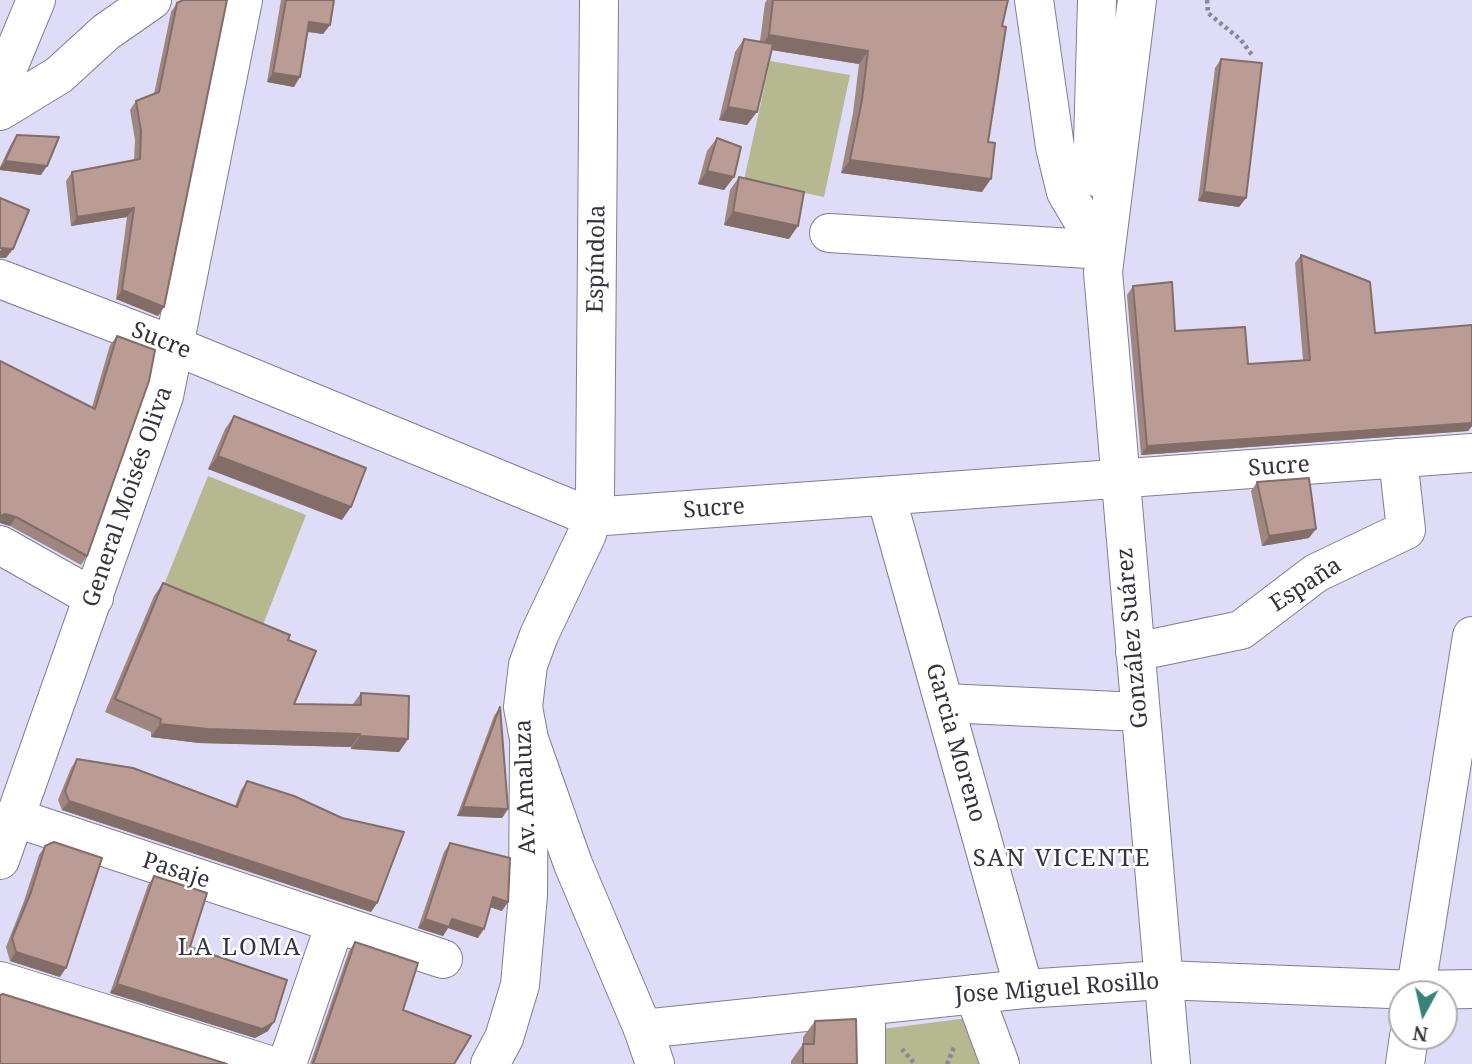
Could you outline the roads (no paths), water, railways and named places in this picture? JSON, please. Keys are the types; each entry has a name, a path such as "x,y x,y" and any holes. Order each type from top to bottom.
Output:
{"street":[{"path":"0,87 36,0"},
{"path":"0,111 59,75 106,32 152,0"},
{"name":"General Moisés Oliva","path":"0,860 164,396 243,0"},
{"name":"Espíndola","path":"591,517 595,496 599,0"},
{"path":"1034,0 1055,147 1066,192 1082,219 1106,242"},
{"name":"González Suárez","path":"1097,0 1093,145 1106,242 1119,479 1171,1064"},
{"name":"González Suárez","path":"1106,242 1137,0"},
{"path":"829,233 1106,242"},
{"name":"Sucre","path":"0,279 175,346 591,517 1472,453"},
{"name":"España","path":"1135,652 1241,630 1315,573 1406,530 1398,458"},
{"name":"Garcia Moreno","path":"886,496 1024,989"},
{"name":"Av. Amaluza","path":"490,1064 504,1038 520,985 527,895 529,739 523,707 528,665 539,635 587,534 591,517"},
{"path":"0,544 94,598"},
{"path":"1417,980 1472,636"},
{"path":"944,703 1140,712"},
{"path":"529,739 573,864 649,1046"},
{"name":"Pasaje","path":"16,818 443,959"},
{"path":"287,1064 335,924"},
{"name":"Jose Miguel Rosillo","path":"649,1046 866,1006 1024,989 1163,980 1388,991"},
{"path":"0,982 266,1064"},
{"path":"974,994 1000,1064"},
{"path":"866,1006 866,1064"}],"district":[{"name":"SAN VICENTE","path":"1062,859"},
{"name":"LA LOMA","path":"240,948"}]}
